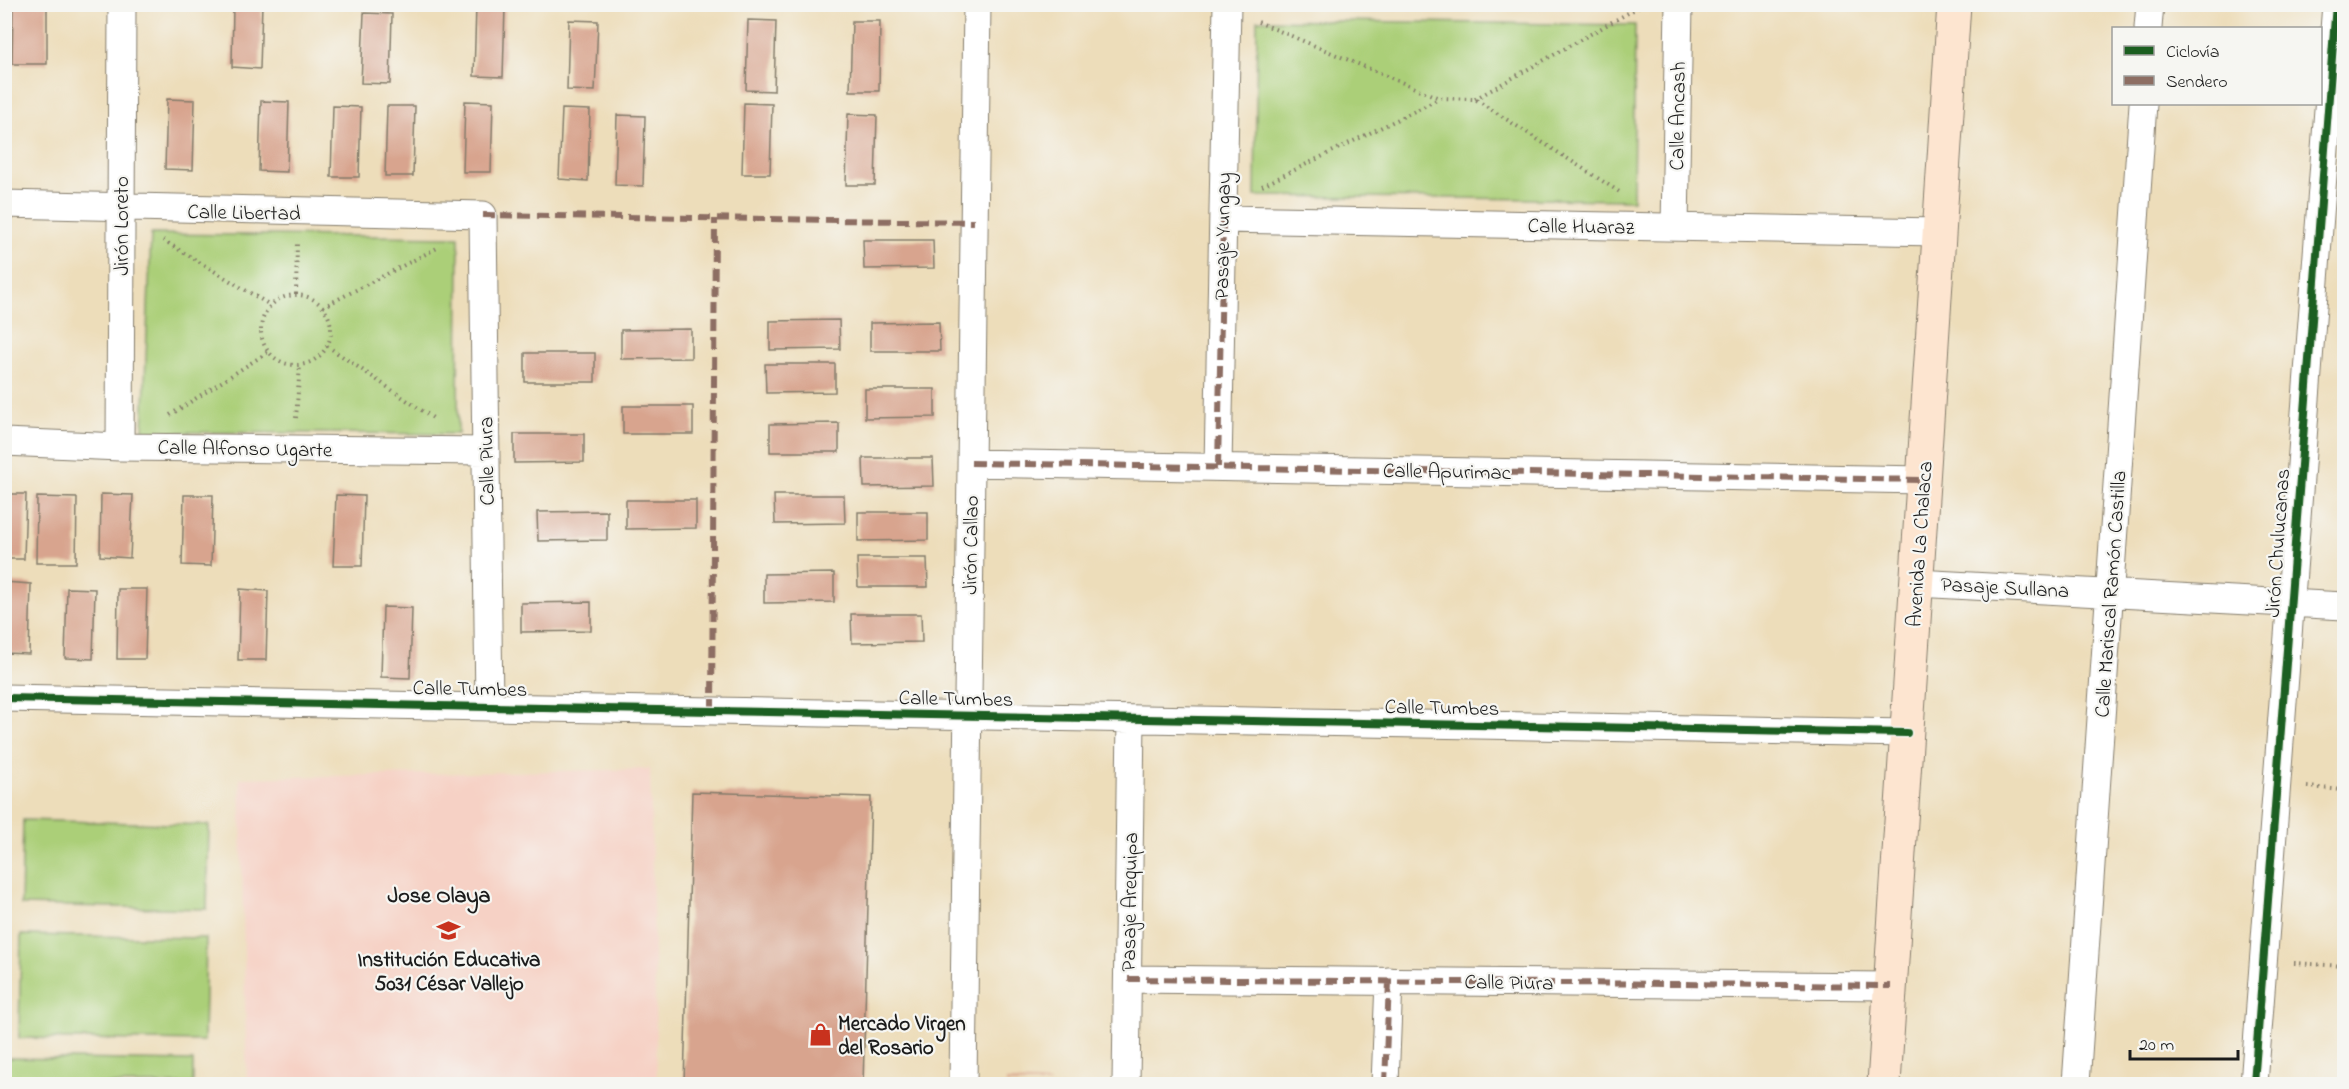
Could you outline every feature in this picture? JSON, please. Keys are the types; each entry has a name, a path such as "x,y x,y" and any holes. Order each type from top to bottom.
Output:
{"street":[{"name":"Jirón Loreto","path":"120,447 122,4"},
{"name":"Jirón Callao","path":"963,1084 977,4"},
{"name":"Calle Ancash","path":"1675,227 1679,4"},
{"name":"Avenida La Chalaca","path":"1884,1084 1954,4"},
{"path":"2148,27 2150,4"},
{"name":"Jirón Chulucanas","path":"2254,1084 2336,4"},
{"name":"Pasaje Yungay","path":"1218,467 1227,6"},
{"name":"Calle Mariscal Ramón Castilla","path":"2076,1084 2143,105"},
{"name":"Calle Libertad","path":"4,204 121,214 298,213 483,219"},
{"name":"Calle Huaraz","path":"1223,212 1675,227 1939,232"},
{"name":"Calle Piura","path":"483,219 489,707"},
{"name":"Calle Alfonso Ugarte","path":"4,442 120,447 486,451"},
{"name":"Calle Apurimac","path":"971,463 1923,480"},
{"name":"Pasaje Sullana","path":"1916,583 2344,606"},
{"name":"Calle Tumbes","path":"4,698 1907,733"},
{"name":"Pasaje Arequipa","path":"1126,1084 1131,719"},
{"name":"Calle Piura","path":"1128,979 1891,986"},
{"path":"1385,1084 1389,981"}],"path":[{"path":"1227,6 1439,98 1475,99 1644,4"},
{"path":"1223,212 1439,98"},
{"path":"1475,99 1625,195"},
{"path":"296,294 298,213"},
{"path":"121,214 270,305"},
{"path":"323,307 483,219"},
{"path":"296,294 316,300 323,307 331,326 327,346 321,356 300,365 282,362 268,352 263,343 261,323 270,305 286,296 296,294"},
{"path":"327,346 436,420"},
{"path":"169,416 268,352"},
{"path":"295,449 300,365"},
{"path":"2264,960 2344,966"}],"shaded area":[{"name":"Institución Educativa 5031 César Vallejo","path":"650,769 657,1084 247,1084 240,778"}],"green space":[{"path":"1257,20 1635,25 1633,200 1255,196"},
{"path":"151,234 459,237 458,434 143,432"},
{"path":"23,820 209,825 207,909 21,905"},
{"path":"21,935 206,938 204,1041 19,1038"},
{"path":"5,1058 193,1061 193,1084 5,1084"}],"building":[{"path":"13,4 47,4 47,64 12,64"},
{"path":"233,4 262,4 260,69 232,67"},
{"path":"476,6 505,7 503,77 474,76"},
{"path":"364,13 392,14 390,84 361,83"},
{"path":"569,20 598,21 595,91 567,90"},
{"path":"748,20 776,21 774,91 746,90"},
{"path":"852,21 880,21 879,91 850,91"},
{"path":"167,99 195,100 193,170 165,169"},
{"path":"261,101 289,102 287,172 259,171"},
{"path":"465,101 493,102 491,172 463,172"},
{"path":"744,103 772,104 770,174 742,174"},
{"path":"333,106 361,107 359,177 331,177"},
{"path":"387,106 415,106 413,176 385,176"},
{"path":"562,109 590,110 588,181 559,179"},
{"path":"848,114 877,115 875,185 846,185"},
{"path":"617,115 645,116 643,186 615,185"},
{"path":"863,240 933,240 934,268 864,269"},
{"path":"839,320 840,349 770,350 770,321"},
{"path":"939,322 940,351 870,351 870,323"},
{"path":"691,329 691,358 621,359 621,330"},
{"path":"525,353 595,353 595,382 525,382"},
{"path":"765,364 835,364 835,392 766,393"},
{"path":"865,389 935,389 935,417 865,418"},
{"path":"623,406 693,406 693,434 623,434"},
{"path":"839,423 839,452 770,452 770,424"},
{"path":"514,434 584,434 584,462 514,463"},
{"path":"863,458 933,458 934,486 864,487"},
{"path":"4,494 26,494 24,559 4,559"},
{"path":"101,494 133,495 130,558 100,556"},
{"path":"184,495 213,495 211,566 182,565"},
{"path":"336,495 364,496 362,566 333,566"},
{"path":"774,495 844,495 845,523 775,524"},
{"path":"37,497 77,498 76,563 36,563"},
{"path":"626,500 696,500 696,528 626,529"},
{"path":"607,511 607,540 538,541 537,512"},
{"path":"858,512 928,512 928,540 858,541"},
{"path":"857,558 927,558 928,587 858,587"},
{"path":"834,573 834,602 764,603 764,574"},
{"path":"4,582 31,584 29,654 4,653"},
{"path":"67,588 95,589 93,659 65,658"},
{"path":"118,589 147,589 145,659 117,659"},
{"path":"240,589 268,591 266,660 238,660"},
{"path":"591,602 591,631 521,632 521,603"},
{"path":"383,607 412,608 410,678 381,677"},
{"path":"851,614 921,614 922,642 852,643"},
{"path":"692,792 871,797 863,1084 684,1084"},
{"path":"1006,1081 1050,1083 1050,1084 1006,1084"}],"marked path":[{"path":"483,215 974,222"},
{"path":"712,711 715,219"},
{"path":"1218,467 1223,219"},
{"path":"971,463 1923,480"},
{"path":"1128,979 1891,986"},
{"path":"1385,1084 1389,981"}],"cycle path":[{"path":"2254,1084 2336,4"},
{"path":"4,698 1907,733"}],"place":[{"name":"Institución Educativa 5031 César Vallejo","path":"449,931"},
{"name":"Mercado Virgen del Rosario","path":"820,1035"}],"district":[{"name":"Jose Olaya","path":"439,894"}]}
